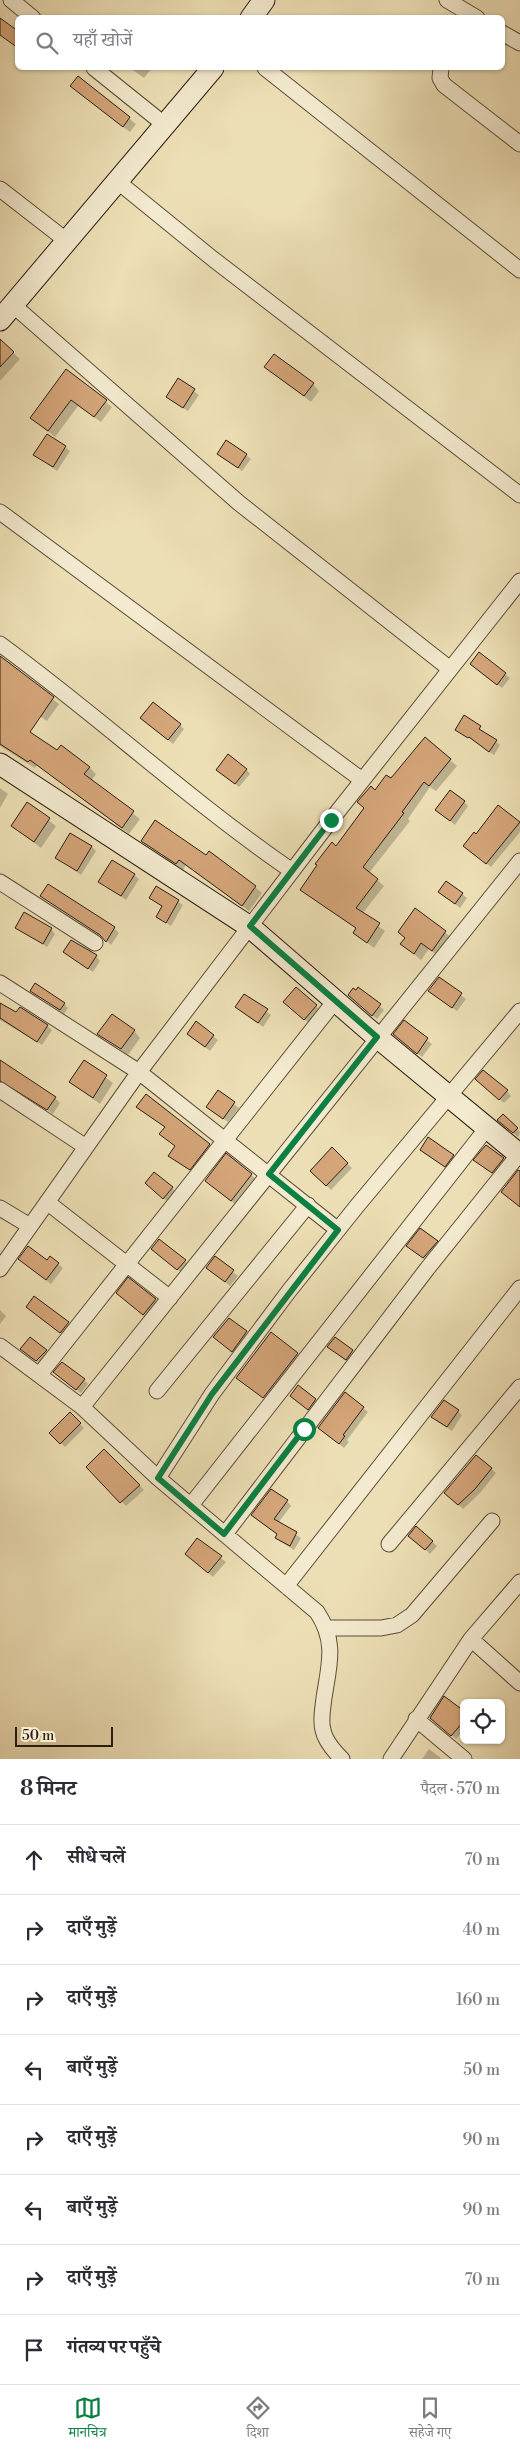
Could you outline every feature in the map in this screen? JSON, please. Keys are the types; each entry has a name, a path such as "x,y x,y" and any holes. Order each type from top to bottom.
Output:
{"street":[{"path":"11,0 29,15"},
{"path":"253,15 264,0"},
{"path":"448,0 474,15"},
{"path":"505,35 520,43"},
{"path":"96,70 165,125"},
{"path":"211,70 6,312 239,503 450,669"},
{"path":"268,70 520,270"},
{"path":"441,70 440,78 444,85 520,144"},
{"path":"117,181 213,259 520,495"},
{"path":"0,189 67,241"},
{"path":"0,512 362,780"},
{"path":"0,1269 139,1072 362,780 520,581"},
{"path":"0,644 58,686 235,832 292,871"},
{"path":"0,764 250,926 377,1037 520,1154 421,1276 224,1534"},
{"path":"82,1407 520,860"},
{"path":"0,882 95,943"},
{"path":"0,983 139,1072 223,1141 269,1174 338,1230"},
{"path":"40,1374 335,1001"},
{"path":"158,1478 212,1394 338,1230 520,1011"},
{"path":"0,1090 86,1147"},
{"path":"190,1505 487,1128"},
{"path":"47,1202 170,1298"},
{"path":"156,1391 308,1205"},
{"path":"0,1208 30,1226"},
{"path":"286,1586 520,1288"},
{"path":"0,1346 82,1407 158,1478 317,1612 326,1628 331,1652 322,1713 323,1730 332,1748 342,1759"},
{"path":"388,1544 520,1387"},
{"path":"326,1628 381,1628 397,1625 412,1615 492,1521"},
{"path":"391,1759 471,1639 520,1582"},
{"path":"471,1639 520,1683"},
{"path":"416,1719 464,1759"}],"building":[{"path":"0,18 15,29 15,46 0,35"},
{"path":"78,76 130,117 123,127 70,86"},
{"path":"0,339 14,352 0,367"},
{"path":"274,354 314,383 304,396 264,367"},
{"path":"66,369 107,400 94,417 71,400 48,431 30,418"},
{"path":"178,378 195,389 183,408 166,397"},
{"path":"47,434 66,446 53,467 33,455"},
{"path":"226,440 247,454 238,468 217,454"},
{"path":"479,652 506,673 497,685 470,664"},
{"path":"0,656 54,697 30,732 57,750 61,745 90,767 84,774 134,811 122,828 30,760 28,762 0,744"},
{"path":"153,702 181,724 168,740 140,718"},
{"path":"464,715 481,726 479,729 497,740 489,752 469,737 455,730"},
{"path":"425,737 451,759 429,786 424,782 402,812 404,813 363,867 378,879 356,908 380,923 367,943 353,933 356,928 300,890 317,865 315,864 332,842 336,846 364,808 357,802 371,786 375,790 386,775 391,778"},
{"path":"228,754 247,769 235,784 216,770"},
{"path":"450,790 465,801 450,821 435,810"},
{"path":"27,802 50,818 34,842 11,826"},
{"path":"498,805 520,822 486,864 463,846 474,832 476,834"},
{"path":"155,820 206,855 209,851 256,886 242,906 179,860 176,864 141,841"},
{"path":"70,833 92,846 77,871 55,858"},
{"path":"112,860 135,874 121,896 98,882"},
{"path":"446,881 463,893 455,904 438,892"},
{"path":"48,884 115,927 106,942 100,935 40,896"},
{"path":"156,886 179,900 166,923 156,917 162,906 149,898"},
{"path":"415,908 446,931 432,951 421,943 414,954 400,944 405,938 398,932"},
{"path":"24,912 52,928 43,944 15,928"},
{"path":"71,940 97,955 88,969 63,952"},
{"path":"439,977 462,993 452,1008 428,991"},
{"path":"35,983 65,1003 60,1010 30,991"},
{"path":"296,987 317,1005 304,1020 283,1002"},
{"path":"358,987 381,1004 372,1016 348,995 353,988 356,990"},
{"path":"244,994 268,1009 258,1023 235,1007"},
{"path":"0,1003 16,1012 20,1007 48,1025 37,1042 0,1018"},
{"path":"112,1014 135,1030 121,1049 97,1034"},
{"path":"404,1020 428,1038 417,1054 393,1034"},
{"path":"196,1021 214,1035 205,1047 187,1034"},
{"path":"0,1060 56,1097 47,1110 0,1081"},
{"path":"84,1060 107,1075 93,1098 69,1082"},
{"path":"483,1070 508,1090 499,1100 475,1079"},
{"path":"218,1090 235,1102 223,1119 206,1107"},
{"path":"146,1094 210,1144 190,1170 168,1156 175,1146 159,1134 165,1127 136,1107"},
{"path":"503,1114 518,1128 513,1133 497,1120"},
{"path":"428,1137 454,1155 445,1167 420,1150"},
{"path":"486,1145 504,1158 492,1173 473,1160"},
{"path":"332,1147 348,1163 326,1186 310,1171"},
{"path":"226,1153 252,1174 231,1201 205,1181"},
{"path":"518,1170 520,1171 520,1207 501,1192"},
{"path":"154,1172 173,1187 163,1199 145,1183"},
{"path":"420,1228 438,1241 423,1258 406,1246"},
{"path":"159,1239 186,1260 177,1270 151,1249"},
{"path":"28,1246 47,1260 50,1256 59,1263 46,1280 18,1259"},
{"path":"215,1256 234,1270 225,1282 206,1268"},
{"path":"128,1277 156,1299 143,1315 116,1293"},
{"path":"34,1296 69,1322 60,1333 26,1307"},
{"path":"229,1318 247,1331 232,1352 213,1337"},
{"path":"271,1332 298,1353 263,1398 236,1378"},
{"path":"30,1337 47,1350 36,1361 20,1349"},
{"path":"335,1337 353,1350 346,1360 327,1347"},
{"path":"62,1362 85,1379 76,1390 53,1372"},
{"path":"298,1385 316,1399 308,1410 290,1396"},
{"path":"345,1392 364,1407 343,1435 345,1436 339,1444 318,1428"},
{"path":"444,1400 459,1410 447,1427 431,1417"},
{"path":"70,1412 81,1423 60,1444 49,1433"},
{"path":"104,1449 140,1485 120,1503 86,1467"},
{"path":"476,1455 492,1468 475,1489 458,1505 444,1493"},
{"path":"271,1489 288,1500 274,1519 297,1532 290,1546 275,1538 277,1534 251,1515"},
{"path":"416,1526 433,1541 425,1550 408,1536"},
{"path":"197,1538 222,1556 208,1573 185,1554"},
{"path":"444,1696 460,1708 460,1726 451,1736 430,1718"}],"route":[{"path":"304,1429 224,1534 158,1478 212,1394 289,1291 338,1230 269,1174 377,1037 250,926 331,820"}]}
